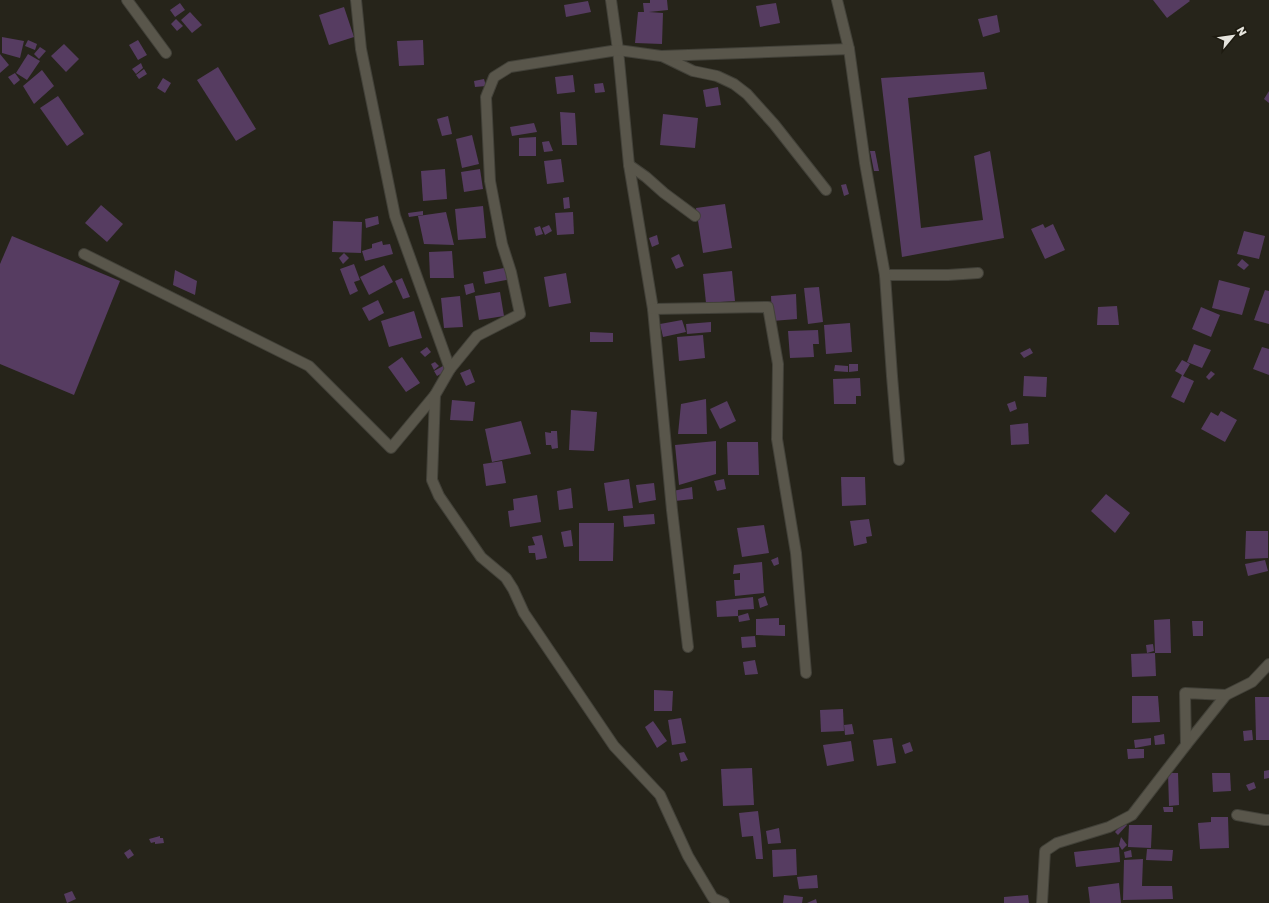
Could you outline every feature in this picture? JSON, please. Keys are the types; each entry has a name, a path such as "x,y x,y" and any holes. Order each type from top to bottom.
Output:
{"street":[{"path":"127,0 166,53"},
{"path":"356,0 361,49 395,216 450,369"},
{"path":"610,0 618,50 629,165 653,309 672,510 688,647"},
{"path":"837,0 850,49 865,162 885,275 899,460"},
{"path":"84,254 309,366 391,448 435,395 450,369 477,336 520,314 511,272 502,244 490,181 486,97 494,77 510,68 618,50 661,56 850,49"},
{"path":"661,56 693,71 717,76 734,84 748,94 774,124 826,190"},
{"path":"629,165 695,216"},
{"path":"885,275 948,275 978,273"},
{"path":"653,309 768,307 778,364 777,439 796,553 806,673"},
{"path":"435,395 432,480 438,496 481,557 506,578 524,613 614,746 660,795 688,856 713,898 724,903"},
{"path":"1042,903 1045,850 1057,843 1109,827 1132,815 1226,695 1252,682 1269,664"},
{"path":"1186,745 1185,693 1226,695"},
{"path":"1237,815 1269,820"}],"building":[{"path":"650,0 667,0 668,10 649,12 663,13 662,44 635,43 638,12 644,12 643,3 650,3"},
{"path":"1153,0 1189,0 1190,1 1167,18"},
{"path":"588,1 591,12 566,17 564,5"},
{"path":"180,3 185,10 175,17 170,10"},
{"path":"776,3 780,23 760,27 756,6"},
{"path":"344,7 354,37 329,45 319,15"},
{"path":"190,12 202,25 192,33 181,20"},
{"path":"997,15 1000,32 983,37 978,19"},
{"path":"176,19 183,26 177,31 171,24"},
{"path":"2,37 24,41 20,58 2,53"},
{"path":"28,40 37,44 35,50 25,46"},
{"path":"138,40 147,55 138,60 129,45"},
{"path":"423,40 424,65 399,66 397,41"},
{"path":"64,44 79,59 66,72 51,56"},
{"path":"40,47 46,51 39,59 34,54"},
{"path":"0,54 9,65 0,73"},
{"path":"28,54 40,61 27,80 16,73"},
{"path":"141,63 143,68 136,74 132,69"},
{"path":"218,67 256,129 236,141 197,80"},
{"path":"144,69 147,74 139,79 136,75"},
{"path":"42,70 54,86 34,104 23,86"},
{"path":"984,72 987,89 908,98 921,228 983,220 974,156 990,151 1004,238 902,257 881,78"},
{"path":"15,73 20,80 14,85 8,77"},
{"path":"573,75 575,92 557,94 555,77"},
{"path":"163,78 171,83 165,93 157,88"},
{"path":"484,79 486,86 475,87 474,81"},
{"path":"603,83 605,92 595,93 594,84"},
{"path":"718,87 721,105 706,107 703,90"},
{"path":"1269,91 1269,103 1264,99"},
{"path":"58,96 84,134 67,146 40,108"},
{"path":"560,112 575,113 577,145 562,145"},
{"path":"663,114 698,118 695,148 660,145"},
{"path":"448,116 452,134 442,136 437,119"},
{"path":"534,123 537,132 512,136 510,127"},
{"path":"472,135 479,164 462,168 456,139"},
{"path":"536,137 536,156 519,156 519,138"},
{"path":"549,141 553,151 544,152 542,142"},
{"path":"870,151 875,151 879,171 874,171"},
{"path":"561,159 564,182 547,184 544,161"},
{"path":"445,169 447,199 423,201 421,171"},
{"path":"480,169 483,189 464,192 461,172"},
{"path":"846,184 849,194 844,196 841,185"},
{"path":"569,197 570,208 564,209 563,198"},
{"path":"725,204 732,248 703,253 696,208"},
{"path":"101,205 123,224 107,242 85,223"},
{"path":"483,206 486,238 458,240 455,209"},
{"path":"423,211 423,215 409,217 408,213"},
{"path":"446,212 454,245 424,244 418,216"},
{"path":"573,212 574,234 557,235 555,213"},
{"path":"378,216 379,224 366,228 365,219"},
{"path":"333,221 362,222 361,253 332,252"},
{"path":"1043,224 1045,228 1053,224 1065,250 1045,259 1031,229"},
{"path":"549,225 552,231 545,235 542,228"},
{"path":"540,226 543,234 536,236 534,228"},
{"path":"1244,231 1265,236 1259,259 1237,254"},
{"path":"657,235 659,244 652,247 649,238"},
{"path":"12,236 120,281 74,395 0,364 0,264"},
{"path":"382,241 383,245 390,244 393,254 365,261 362,251 372,248 372,244"},
{"path":"452,251 454,278 430,278 429,252"},
{"path":"344,253 349,258 343,264 339,258"},
{"path":"679,254 684,266 676,269 671,258"},
{"path":"1242,259 1249,265 1244,270 1237,265"},
{"path":"354,264 360,280 354,282 358,291 350,295 340,269"},
{"path":"384,265 393,282 369,295 360,277"},
{"path":"509,267 511,279 485,284 483,272"},
{"path":"175,270 197,281 195,295 173,285"},
{"path":"732,271 735,301 706,303 703,274"},
{"path":"566,273 571,303 549,307 544,277"},
{"path":"402,278 410,297 403,299 395,281"},
{"path":"1219,280 1250,288 1242,315 1212,308"},
{"path":"473,283 475,292 466,295 464,285"},
{"path":"819,287 823,322 808,324 804,288"},
{"path":"1265,290 1269,291 1269,324 1254,320"},
{"path":"500,292 504,316 479,320 475,296"},
{"path":"796,294 797,319 772,321 771,296"},
{"path":"460,296 463,327 444,328 441,298"},
{"path":"378,300 384,313 369,321 362,308"},
{"path":"1117,306 1119,325 1097,325 1098,307"},
{"path":"1201,307 1220,315 1211,337 1192,329"},
{"path":"414,311 422,338 389,347 381,321"},
{"path":"682,320 686,332 663,337 660,324"},
{"path":"711,322 711,332 687,334 686,324"},
{"path":"850,323 852,352 826,354 824,325"},
{"path":"818,330 819,344 813,344 814,357 790,358 788,331"},
{"path":"590,332 613,333 613,342 590,342"},
{"path":"703,335 705,358 679,361 677,337"},
{"path":"1194,344 1211,350 1202,368 1187,362"},
{"path":"427,347 431,352 425,357 420,352"},
{"path":"1262,347 1269,349 1269,375 1253,369"},
{"path":"1030,348 1033,353 1024,358 1020,353"},
{"path":"402,357 420,383 406,392 388,367"},
{"path":"1182,360 1190,364 1183,376 1194,381 1184,403 1171,397 1182,375 1175,371"},
{"path":"435,362 439,366 434,370 431,364"},
{"path":"849,364 858,364 858,371 849,372"},
{"path":"835,365 848,366 848,372 834,371"},
{"path":"443,366 446,371 437,376 434,371"},
{"path":"470,369 475,382 466,386 460,373"},
{"path":"1211,371 1215,374 1209,380 1206,377"},
{"path":"1024,376 1047,377 1046,397 1023,396"},
{"path":"860,378 861,396 856,396 856,404 834,404 833,379"},
{"path":"706,399 707,434 678,434 681,404"},
{"path":"452,400 475,402 473,421 450,420"},
{"path":"727,401 736,421 720,429 710,409"},
{"path":"1015,401 1017,409 1010,412 1007,404"},
{"path":"571,410 597,412 594,451 569,450"},
{"path":"1221,411 1237,420 1225,442 1201,429 1211,412 1218,416"},
{"path":"521,421 531,454 492,462 485,429"},
{"path":"1028,423 1029,444 1011,445 1010,425"},
{"path":"551,431 557,431 558,448 552,449 551,445 546,445 545,432 551,433"},
{"path":"716,441 716,474 679,485 675,445"},
{"path":"727,442 758,442 759,475 728,475"},
{"path":"502,461 506,483 486,486 483,464"},
{"path":"841,477 865,477 866,505 842,506"},
{"path":"629,479 633,508 608,511 604,483"},
{"path":"724,479 726,489 717,491 714,481"},
{"path":"654,483 656,500 639,503 636,485"},
{"path":"692,487 693,499 675,501 673,491"},
{"path":"571,488 573,508 559,510 557,491"},
{"path":"1106,494 1130,513 1115,533 1091,511"},
{"path":"537,495 541,522 510,527 508,511 514,510 513,499"},
{"path":"654,514 655,524 624,527 623,516"},
{"path":"869,519 872,536 866,537 867,543 854,546 850,521"},
{"path":"579,523 614,523 613,561 579,561"},
{"path":"764,525 769,553 742,557 737,528"},
{"path":"571,530 573,546 564,547 561,532"},
{"path":"1246,531 1268,531 1268,558 1245,559"},
{"path":"542,535 547,558 536,560 535,553 529,553 528,546 535,545 532,537"},
{"path":"778,557 779,564 774,566 771,560"},
{"path":"1265,560 1268,571 1248,576 1245,564"},
{"path":"762,562 764,593 735,596 734,580 740,580 740,573 733,574 734,565"},
{"path":"765,596 768,605 760,608 758,599"},
{"path":"753,597 754,609 738,610 738,616 717,617 716,601"},
{"path":"748,613 750,620 739,622 738,616"},
{"path":"779,618 779,625 785,625 785,636 756,635 756,619"},
{"path":"1170,619 1171,653 1155,653 1154,620"},
{"path":"1192,621 1203,621 1203,636 1193,636"},
{"path":"755,636 756,647 742,648 741,637"},
{"path":"1153,644 1154,651 1147,653 1146,645"},
{"path":"1155,653 1156,676 1132,677 1131,654"},
{"path":"755,660 758,674 745,675 743,662"},
{"path":"654,690 673,691 672,711 654,711"},
{"path":"1132,696 1158,696 1160,722 1132,723"},
{"path":"1255,697 1269,697 1269,740 1256,740"},
{"path":"843,709 844,731 821,732 820,710"},
{"path":"681,718 686,743 672,745 668,720"},
{"path":"653,721 667,741 657,748 645,727"},
{"path":"852,724 854,734 845,735 844,725"},
{"path":"1252,730 1253,740 1244,741 1243,731"},
{"path":"1164,734 1165,744 1155,745 1154,736"},
{"path":"892,738 896,763 877,766 873,740"},
{"path":"1151,738 1151,745 1135,748 1134,740"},
{"path":"851,741 854,761 827,766 823,745"},
{"path":"910,742 913,751 905,754 902,745"},
{"path":"1127,749 1144,749 1144,758 1128,759"},
{"path":"684,752 688,760 681,762 679,753"},
{"path":"752,768 754,805 723,806 721,769"},
{"path":"1269,770 1269,778 1264,779 1264,771"},
{"path":"1168,773 1178,773 1179,805 1169,806"},
{"path":"1212,773 1230,773 1231,791 1213,792"},
{"path":"1254,782 1256,788 1249,791 1246,785"},
{"path":"1163,807 1173,807 1173,812 1164,812"},
{"path":"758,811 763,859 756,859 753,836 742,837 739,813"},
{"path":"1211,817 1228,817 1229,848 1200,849 1198,823 1211,822"},
{"path":"1124,822 1127,825 1118,835 1115,832"},
{"path":"1129,825 1152,825 1151,848 1128,847"},
{"path":"779,828 781,843 768,844 766,831"},
{"path":"160,836 160,838 163,838 164,843 151,843 149,839"},
{"path":"1121,837 1127,845 1122,850 1119,845"},
{"path":"1119,847 1120,862 1076,867 1074,852"},
{"path":"130,849 134,855 128,859 124,853"},
{"path":"796,849 797,875 773,877 772,850"},
{"path":"1147,849 1173,850 1172,861 1146,860"},
{"path":"1131,850 1132,857 1125,858 1124,852"},
{"path":"1143,859 1142,886 1172,886 1173,899 1123,900 1124,860"},
{"path":"817,875 818,888 799,889 797,877"},
{"path":"1119,883 1121,903 1090,903 1088,887"},
{"path":"72,891 76,899 67,903 64,894"},
{"path":"784,895 803,897 802,903 783,903"},
{"path":"1028,895 1029,903 1004,903 1004,897"},
{"path":"816,899 817,903 807,903"}]}
